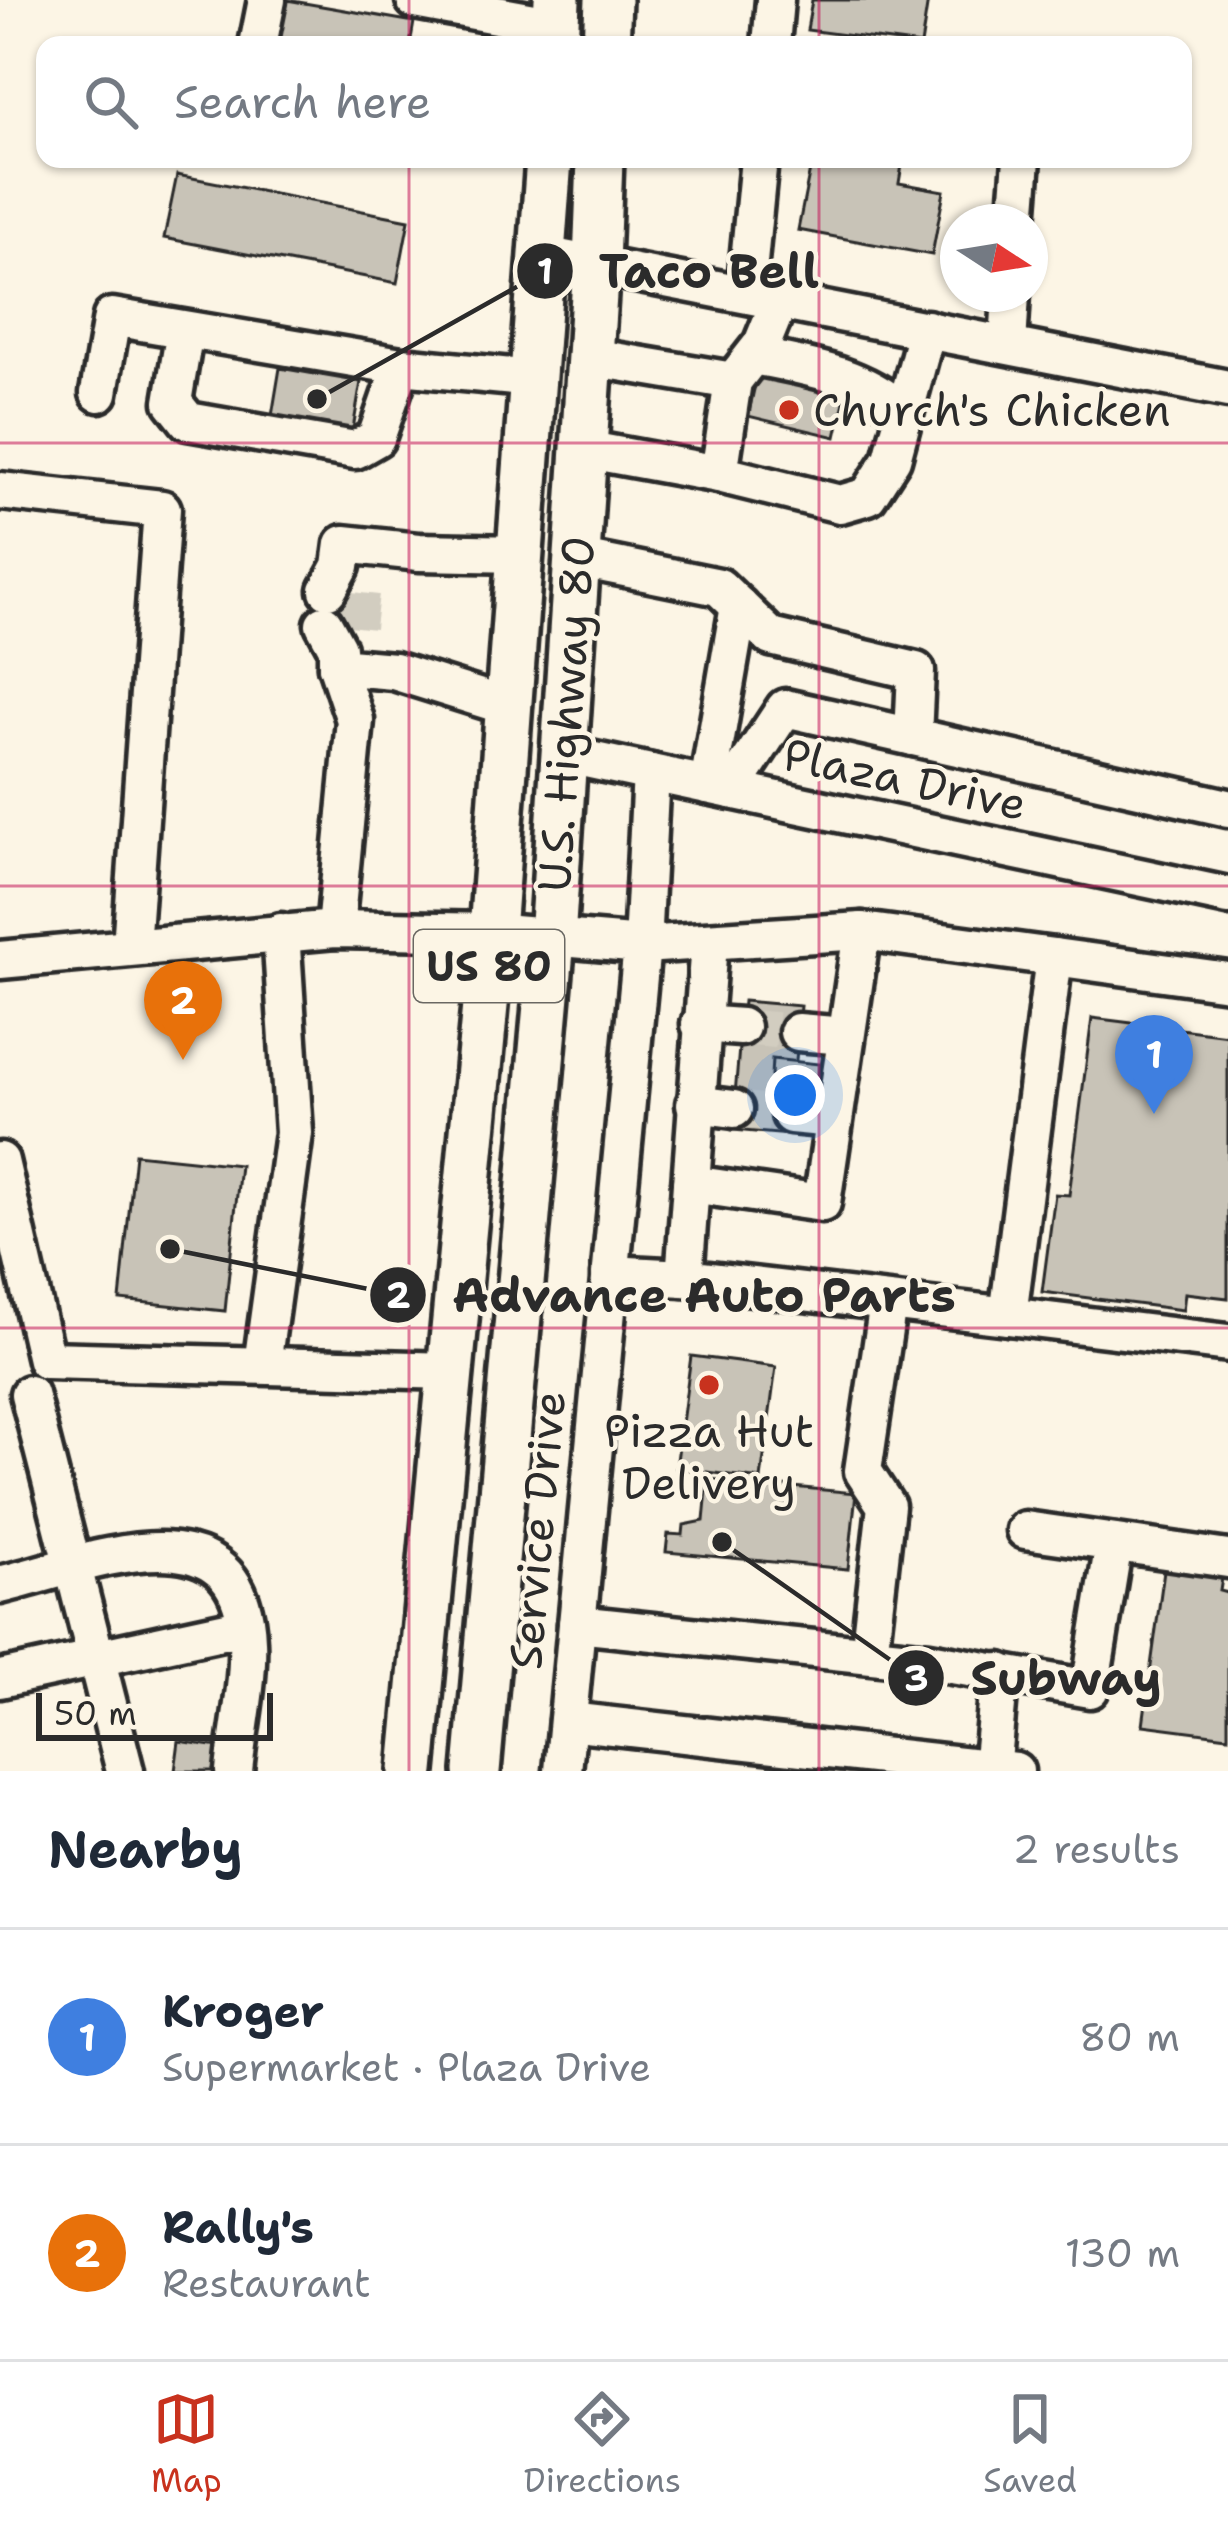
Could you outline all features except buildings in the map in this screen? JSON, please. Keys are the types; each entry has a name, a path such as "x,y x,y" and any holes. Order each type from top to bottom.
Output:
{"main road":[{"path":"606,36 608,0"},
{"name":"US 80","path":"412,1771 492,932 548,168"},
{"name":"U.S. Highway 80","path":"477,1771 552,939 600,168"}],"street":[{"path":"260,36 267,0"},
{"path":"415,0 556,24"},
{"path":"772,36 775,0"},
{"path":"719,474 763,297 759,168"},
{"path":"1018,204 1021,168"},
{"path":"542,255 1228,389"},
{"path":"1007,345 1010,312"},
{"path":"99,393 112,317 401,366 533,379"},
{"path":"185,329 173,402 188,421 355,450 376,437 401,366"},
{"path":"583,449 719,474 840,504 868,496 892,459 927,329"},
{"path":"590,357 837,374 877,390 902,411"},
{"path":"0,491 162,508 131,947"},
{"path":"335,929 355,720 341,616 344,544 419,552 521,554"},
{"path":"576,558 719,587 771,637 916,671 913,737"},
{"path":"720,788 739,606"},
{"path":"341,616 394,671 509,707"},
{"path":"720,788 785,708 1228,808"},
{"name":"Plaza Drive","path":"562,754 1228,896"},
{"name":"Service Drive","path":"563,1771 642,945 651,773"},
{"path":"0,960 335,929 492,932 642,945 862,931 1228,980"},
{"path":"691,1184 822,1203 862,931"},
{"path":"262,1365 294,1133 281,932"},
{"path":"684,1278 709,943"},
{"path":"1009,1316 1054,957"},
{"path":"700,1024 741,1027"},
{"path":"798,1032 845,1036"},
{"path":"695,1104 734,1109"},
{"path":"791,1115 833,1119"},
{"path":"0,1161 46,1360"},
{"path":"610,1274 684,1278 1228,1342"},
{"path":"869,1654 886,1506 862,1471 888,1303"},
{"path":"46,1360 451,1371"},
{"path":"46,1360 14,1399 73,1568 125,1771"},
{"path":"1024,1530 1228,1559"},
{"path":"577,1624 869,1654 1090,1689 1114,1543"},
{"path":"0,1585 118,1554 205,1556 228,1574 247,1641 234,1771"},
{"path":"0,1679 245,1626"},
{"path":"568,1721 998,1770 1000,1672"}],"tunnel":[{"path":"357,627 361,593"},
{"path":"741,1027 798,1032"},
{"path":"734,1109 791,1115"}],"place":[{"name":"Taco Bell","path":"317,399"},
{"name":"Church's Chicken","path":"789,410"},
{"name":"Rally's","path":"183,1060"},
{"name":"Kroger","path":"1154,1114"},
{"name":"Advance Auto Parts","path":"170,1249"},
{"name":"Pizza Hut Delivery","path":"709,1385"},
{"name":"Subway","path":"722,1542"}]}
